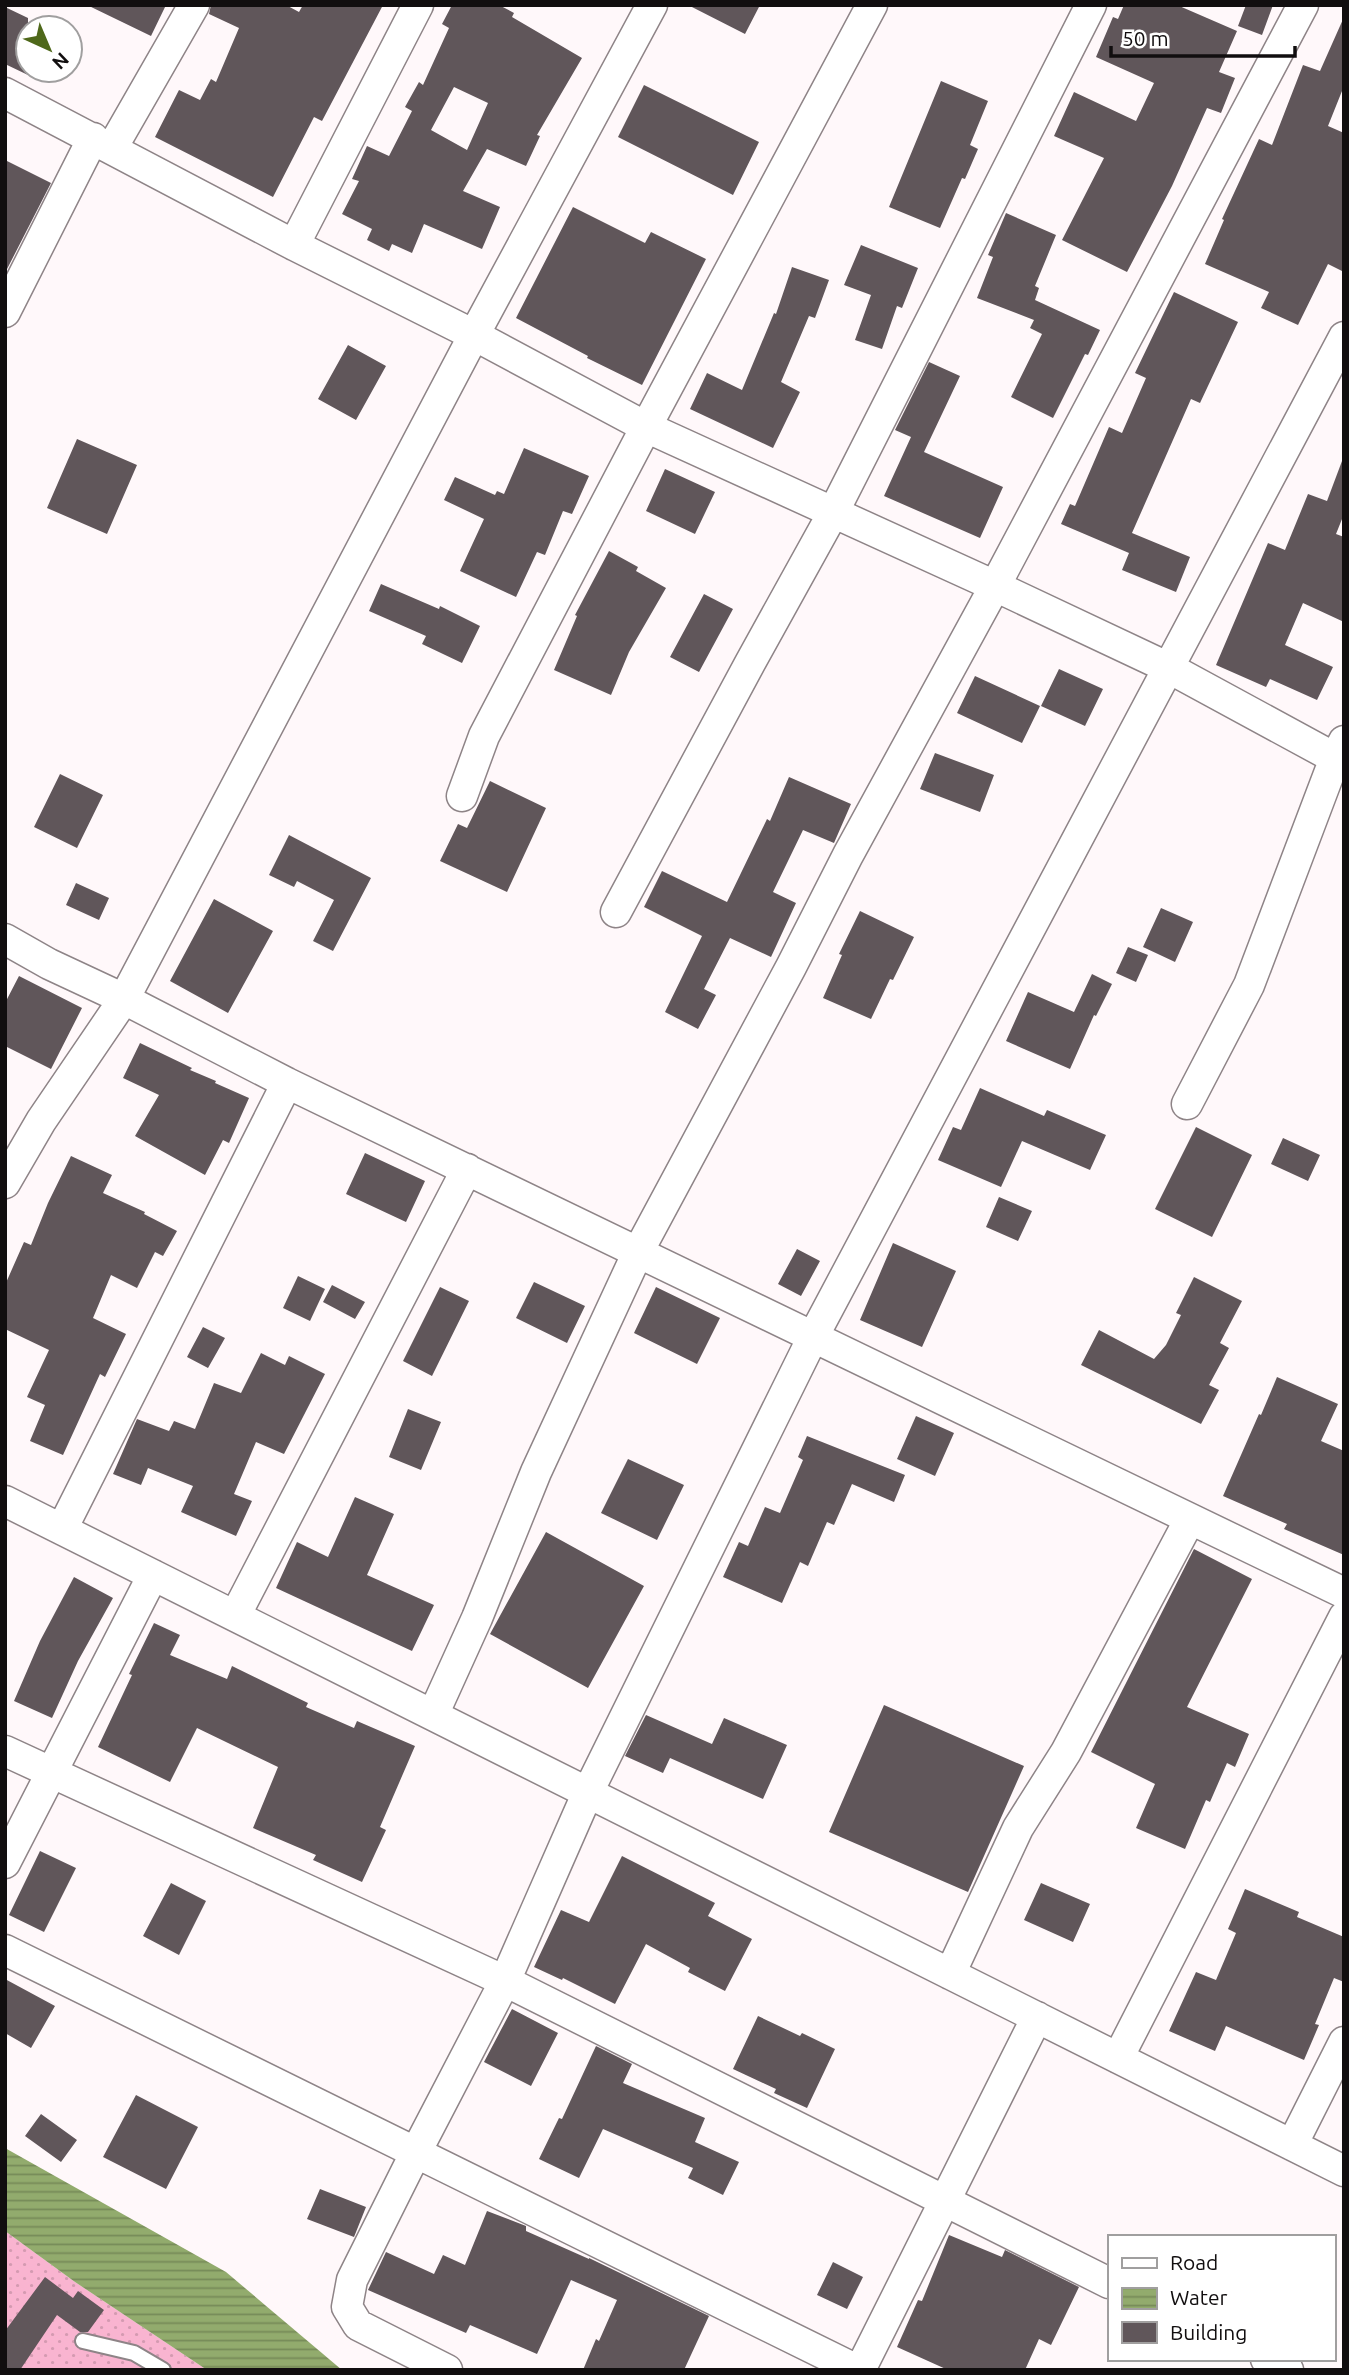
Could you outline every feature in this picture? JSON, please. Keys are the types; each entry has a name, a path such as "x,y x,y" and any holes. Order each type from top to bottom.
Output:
{"street":[{"path":"5,312 103,143 194,5"},
{"path":"294,245 418,5"},
{"path":"5,1183 41,1121 124,999 474,335 652,5"},
{"path":"462,796 484,736 872,5"},
{"path":"615,912 833,513 1091,5"},
{"path":"433,1715 477,1618 536,1472 638,1252 1303,5"},
{"path":"5,93 294,245 474,335 646,427 995,586 1169,668 1341,754 1249,985 1186,1104"},
{"path":"447,2370 358,2325 347,2307 352,2280 505,1981 588,1792 814,1337 1344,337"},
{"path":"5,939 49,964 124,999 287,1083 1344,1593"},
{"path":"62,1529 287,1083"},
{"path":"235,1616 467,1170"},
{"path":"5,1501 1344,2171"},
{"path":"950,1974 1018,1828 1066,1752 1190,1519"},
{"path":"5,1863 153,1575"},
{"path":"1118,2058 1344,1617"},
{"path":"5,1751 505,1981 1108,2283"},
{"path":"5,1950 415,2154 859,2370 1037,2017"},
{"path":"1292,2145 1344,2042"},
{"path":"1270,2361 1288,2370"}],"lane":[{"path":"83,2341 134,2353 163,2370"}],"shaded area":[{"path":"5,2231 75,2282 207,2370 5,2370"}],"water":[{"path":"5,2148 226,2272 342,2370 207,2370 75,2282 5,2231"}],"building":[{"path":"87,5 166,5 151,36"},
{"path":"211,5 286,5 299,12 303,5 383,5 322,121 314,117 273,197 155,137 179,90 200,100 211,79 216,82 239,28 209,14"},
{"path":"452,5 499,5 514,13 512,17 582,58 537,135 540,136 526,166 487,149 463,191 500,207 482,249 424,224 412,253 392,244 389,251 367,240 372,229 342,214 359,181 352,179 367,146 389,156 412,111 405,107 419,82 423,85 449,28 442,24","holes":["454,87 488,103 467,150 431,130"]},
{"path":"688,5 760,5 745,34"},
{"path":"1124,5 1177,5 1237,31 1219,72 1235,78 1221,113 1207,108 1172,186 1127,272 1062,240 1104,158 1054,136 1074,92 1136,121 1154,83 1096,57 1113,17 1118,19"},
{"path":"1246,5 1273,5 1262,35 1238,26"},
{"path":"5,7 20,14 14,14 14,68 5,64"},
{"path":"1344,17 1344,86 1328,126 1344,133 1344,272 1328,264 1298,325 1261,308 1269,292 1205,264 1224,220 1222,219 1259,139 1272,145 1303,65 1320,71"},
{"path":"941,81 988,101 970,145 978,149 940,228 889,207"},
{"path":"644,85 759,142 733,195 618,137"},
{"path":"5,160 51,183 5,273"},
{"path":"573,207 645,243 651,232 706,259 642,385 516,318"},
{"path":"1006,213 1056,235 1035,286 1039,288 1035,300 1100,330 1053,418 1011,397 1042,334 1030,328 1034,320 977,298 993,257 988,255"},
{"path":"861,245 918,268 902,308 897,306 882,349 855,340 871,295 844,285"},
{"path":"792,267 829,280 815,318 809,316 781,382 800,392 773,448 690,409 707,373 742,390 774,313 776,314"},
{"path":"1174,292 1238,322 1200,403 1191,399 1132,533 1190,557 1176,592 1122,570 1129,553 1061,524 1070,504 1075,506 1109,427 1122,433 1146,378 1135,373"},
{"path":"348,345 386,366 356,420 318,399"},
{"path":"929,362 960,376 924,452 1003,487 980,538 884,496 911,437 895,430"},
{"path":"77,439 137,465 107,534 47,508"},
{"path":"524,448 589,476 572,514 563,511 545,555 537,552 516,597 460,571 484,519 444,500 455,477 495,495 497,491 504,494"},
{"path":"1342,461 1344,514 1336,534 1344,537 1344,622 1303,603 1285,645 1333,667 1317,700 1270,679 1266,687 1216,665 1268,543 1285,550 1308,494 1327,501"},
{"path":"665,469 715,492 695,534 646,511"},
{"path":"609,551 638,567 636,571 666,588 629,652 611,695 554,670 577,616 575,615"},
{"path":"381,584 439,609 440,606 480,626 462,663 422,644 426,636 369,611"},
{"path":"704,594 733,609 699,672 670,657"},
{"path":"1059,669 1103,689 1085,726 1041,706"},
{"path":"975,676 1040,706 1022,743 957,713"},
{"path":"935,753 994,775 980,812 920,789"},
{"path":"60,774 103,795 77,848 34,827"},
{"path":"789,777 851,804 834,843 803,830 773,892 796,903 771,957 730,938 704,989 716,995 698,1029 665,1012 702,936 644,907 662,871 727,902 767,819 770,821"},
{"path":"490,781 546,808 507,892 440,861 458,824 467,828"},
{"path":"289,835 371,878 333,951 313,941 334,900 297,881 294,887 269,875"},
{"path":"76,883 109,898 99,920 66,905"},
{"path":"214,899 273,931 228,1013 170,981"},
{"path":"1161,908 1193,922 1175,962 1143,947"},
{"path":"860,911 914,937 871,1019 823,998 842,955 839,954"},
{"path":"1128,947 1148,955 1136,982 1116,973"},
{"path":"1092,974 1112,984 1096,1016 1094,1015 1070,1069 1006,1041 1028,992 1074,1012"},
{"path":"19,976 82,1008 51,1069 5,1046 5,1003"},
{"path":"140,1043 249,1098 229,1143 223,1140 205,1175 135,1136 159,1095 123,1078"},
{"path":"980,1088 1044,1116 1047,1110 1106,1135 1090,1170 1022,1141 1001,1187 938,1160 953,1127 961,1130"},
{"path":"1196,1127 1252,1155 1212,1237 1155,1209"},
{"path":"1283,1138 1320,1155 1308,1181 1271,1164"},
{"path":"365,1153 425,1181 406,1222 346,1194"},
{"path":"71,1156 112,1175 103,1193 145,1212 144,1214 177,1231 163,1256 155,1252 137,1288 111,1275 93,1318 126,1334 105,1377 100,1374 63,1455 30,1441 45,1405 27,1397 49,1350 5,1329 5,1285 24,1242 31,1245"},
{"path":"999,1197 1032,1211 1018,1241 986,1227"},
{"path":"893,1243 956,1271 922,1347 860,1320"},
{"path":"797,1249 820,1261 801,1296 778,1284"},
{"path":"298,1276 325,1289 310,1321 283,1308"},
{"path":"1194,1277 1242,1301 1220,1343 1229,1348 1209,1385 1219,1390 1201,1424 1081,1365 1099,1330 1154,1359 1166,1345 1181,1315 1176,1313"},
{"path":"534,1282 585,1306 567,1343 516,1318"},
{"path":"332,1285 365,1302 355,1319 323,1302"},
{"path":"440,1287 469,1301 432,1376 403,1361"},
{"path":"656,1287 720,1318 697,1364 634,1333"},
{"path":"203,1327 225,1338 208,1368 187,1357"},
{"path":"261,1353 285,1365 289,1356 325,1374 284,1454 256,1442 234,1494 252,1501 236,1536 181,1512 193,1486 148,1468 141,1485 113,1474 137,1419 169,1431 174,1421 195,1429 214,1383 241,1393"},
{"path":"1277,1377 1338,1404 1321,1441 1344,1451 1344,1555 1284,1529 1287,1524 1223,1496"},
{"path":"408,1409 441,1422 421,1470 389,1457"},
{"path":"916,1416 954,1433 935,1476 897,1459"},
{"path":"807,1436 905,1475 894,1502 852,1484 834,1525 827,1522 808,1566 800,1562 782,1603 723,1577 739,1542 748,1546 765,1507 780,1513 803,1460 798,1457"},
{"path":"628,1459 684,1485 657,1540 601,1513"},
{"path":"355,1497 394,1514 367,1575 434,1605 412,1651 276,1588 297,1542 328,1557"},
{"path":"546,1532 644,1586 588,1688 490,1634"},
{"path":"1194,1549 1252,1579 1187,1707 1249,1734 1235,1767 1227,1763 1210,1802 1206,1800 1185,1849 1136,1828 1155,1784 1091,1752"},
{"path":"74,1577 113,1598 78,1661 52,1718 14,1701 40,1641"},
{"path":"154,1623 180,1635 170,1655 227,1679 232,1666 308,1703 306,1707 354,1728 357,1721 415,1746 380,1827 386,1830 362,1882 313,1860 316,1855 253,1828 278,1767 197,1728 170,1782 98,1747"},
{"path":"884,1705 1024,1766 968,1892 829,1832"},
{"path":"646,1715 712,1744 724,1718 787,1745 763,1799 670,1758 663,1773 625,1756"},
{"path":"40,1851 76,1868 44,1932 9,1915"},
{"path":"622,1856 715,1903 708,1916 752,1939 725,1991 688,1972 690,1968 646,1944 615,2004 534,1967 561,1910 589,1922"},
{"path":"171,1883 206,1901 179,1955 143,1936"},
{"path":"1041,1883 1090,1904 1073,1942 1024,1920"},
{"path":"1245,1889 1299,1912 1297,1917 1344,1937 1344,1982 1334,1978 1304,2060 1226,2026 1215,2051 1169,2031 1196,1972 1216,1980 1236,1933 1228,1929"},
{"path":"5,1979 55,2006 31,2048 5,2033"},
{"path":"512,2009 558,2033 531,2086 484,2062"},
{"path":"758,2016 835,2049 807,2108 774,2093 776,2089 733,2069"},
{"path":"596,2046 632,2064 623,2083 705,2118 695,2142 739,2162 723,2195 688,2178 693,2168 603,2129 579,2178 539,2159 559,2118 562,2119"},
{"path":"136,2095 198,2127 166,2189 103,2157"},
{"path":"41,2114 77,2140 61,2162 25,2136"},
{"path":"320,2189 366,2207 354,2237 307,2219"},
{"path":"487,2211 526,2226 526,2231 709,2316 684,2370 583,2370 617,2300 571,2280 537,2354 470,2325 466,2333 368,2290 386,2252 434,2274 443,2255 465,2265"},
{"path":"949,2235 1002,2257 1005,2250 1079,2287 1051,2345 1039,2339 1025,2370 948,2370 897,2347 918,2300 922,2301"},
{"path":"833,2262 863,2277 847,2309 817,2295"},
{"path":"45,2277 73,2298 78,2291 104,2310 88,2332 80,2332 57,2315 20,2370 5,2370 5,2331"}]}
